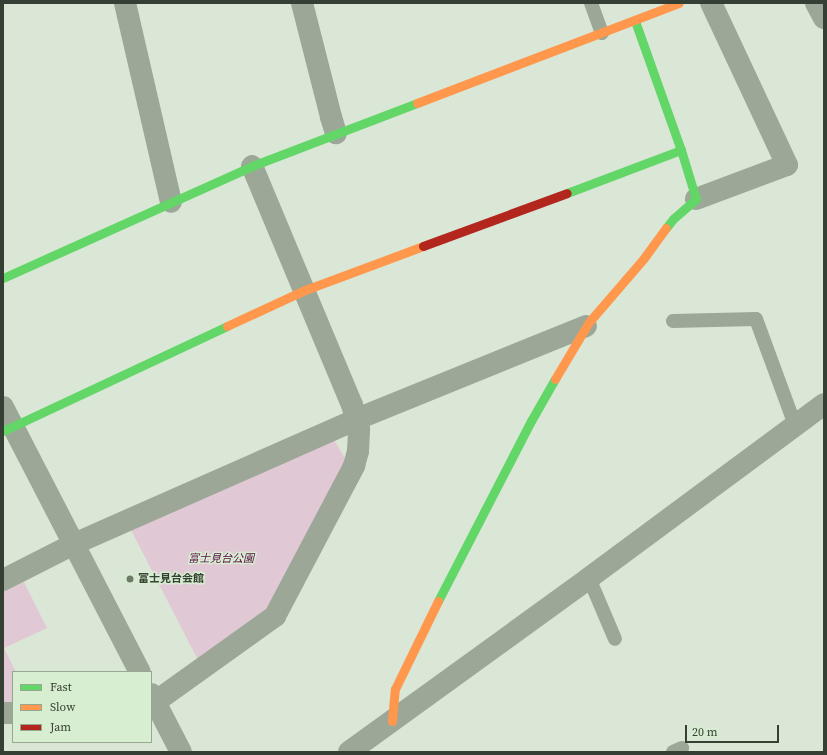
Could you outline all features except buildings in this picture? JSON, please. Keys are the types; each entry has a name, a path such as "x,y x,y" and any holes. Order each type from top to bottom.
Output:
{"street":[{"path":"125,3 171,202"},
{"path":"302,3 330,117 336,134"},
{"path":"3,278 252,166 679,3"},
{"path":"392,721 395,689 473,531 531,421 586,326 644,258 673,219 696,199 787,165 710,3"},
{"path":"816,3 824,18"},
{"path":"635,21 681,150 696,199"},
{"path":"139,671 74,544 6,422 305,290 681,150"},
{"path":"181,752 152,700 275,616 354,466 358,450 359,429 357,419 305,290 252,166"},
{"path":"3,580 74,544 357,419 586,326"},
{"path":"349,752 589,578 824,404"}],"lane":[{"path":"591,3 602,33"},
{"path":"673,321 756,319 795,425"},
{"path":"589,578 615,639"}],"green space":[{"name":"富士見台公園","path":"334,440 345,458 344,465 269,608 198,660 130,528"},
{"path":"24,582 47,628 4,648 16,671 12,671 12,706 3,706 3,592"}],"traffic: fast":[{"path":"635,21 681,150 696,199 673,219 666,228"},
{"path":"3,278 252,166 417,103"},
{"path":"567,193 681,150"},
{"path":"3,431 227,326"},
{"path":"438,601 531,421 555,379"}],"traffic: slow":[{"path":"417,103 679,3"},
{"path":"555,379 589,322 644,258 666,228"},
{"path":"227,326 305,290 423,246"},
{"path":"392,721 395,689 438,601"}],"traffic: jam":[{"path":"423,246 567,193"}],"place":[{"name":"富士見台会館","path":"130,579"}]}
